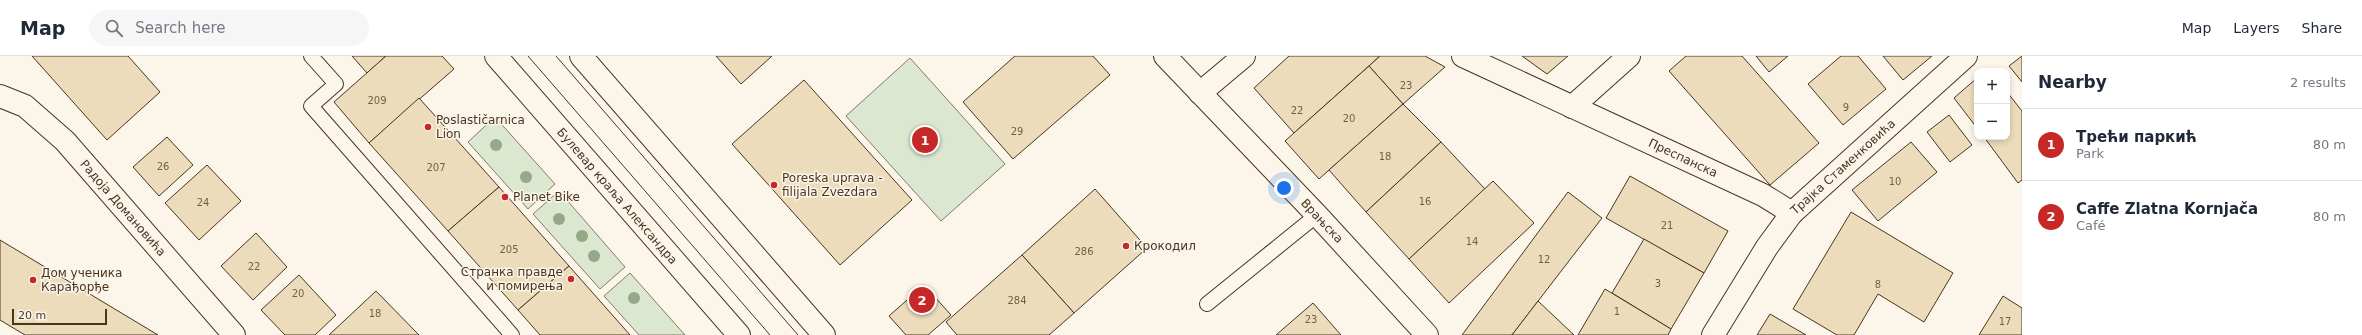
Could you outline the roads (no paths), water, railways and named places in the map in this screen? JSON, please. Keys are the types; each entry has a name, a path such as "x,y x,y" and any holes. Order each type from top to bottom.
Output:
{"street":[{"name":"Булевар краља Александра","path":"496,56 739,335"},
{"path":"581,56 824,335"},
{"name":"Врањска","path":"1165,56 1317,215 1427,335"},
{"path":"1200,93 1244,56"},
{"name":"Преспанска","path":"1462,56 1763,195 1792,213"},
{"path":"1572,107 1629,56"},
{"name":"Трајка Стаменковића","path":"1713,335 1767,247 1792,213 1966,56"},
{"name":"Радоја Домановића","path":"0,96 25,106 65,141 234,335"}],"lane":[{"path":"311,56 336,84 311,106 512,335"},
{"path":"1207,304 1317,215"}],"tram line":[{"path":"528,56 770,335"},
{"path":"556,56 798,335"}],"place":[{"name":"Poslastičarnica Lion","path":"428,127"},
{"name":"Трећи паркић","path":"925,140"},
{"name":"Poreska uprava - filijala Zvezdara","path":"774,185"},
{"name":"Planet Bike","path":"505,197"},
{"name":"Крокодил","path":"1126,246"},
{"name":"Странка правде и помирења","path":"571,279"},
{"name":"Дом ученика Карађорђе","path":"33,280"},
{"name":"Caffe Zlatna Kornjača","path":"922,300"}]}
